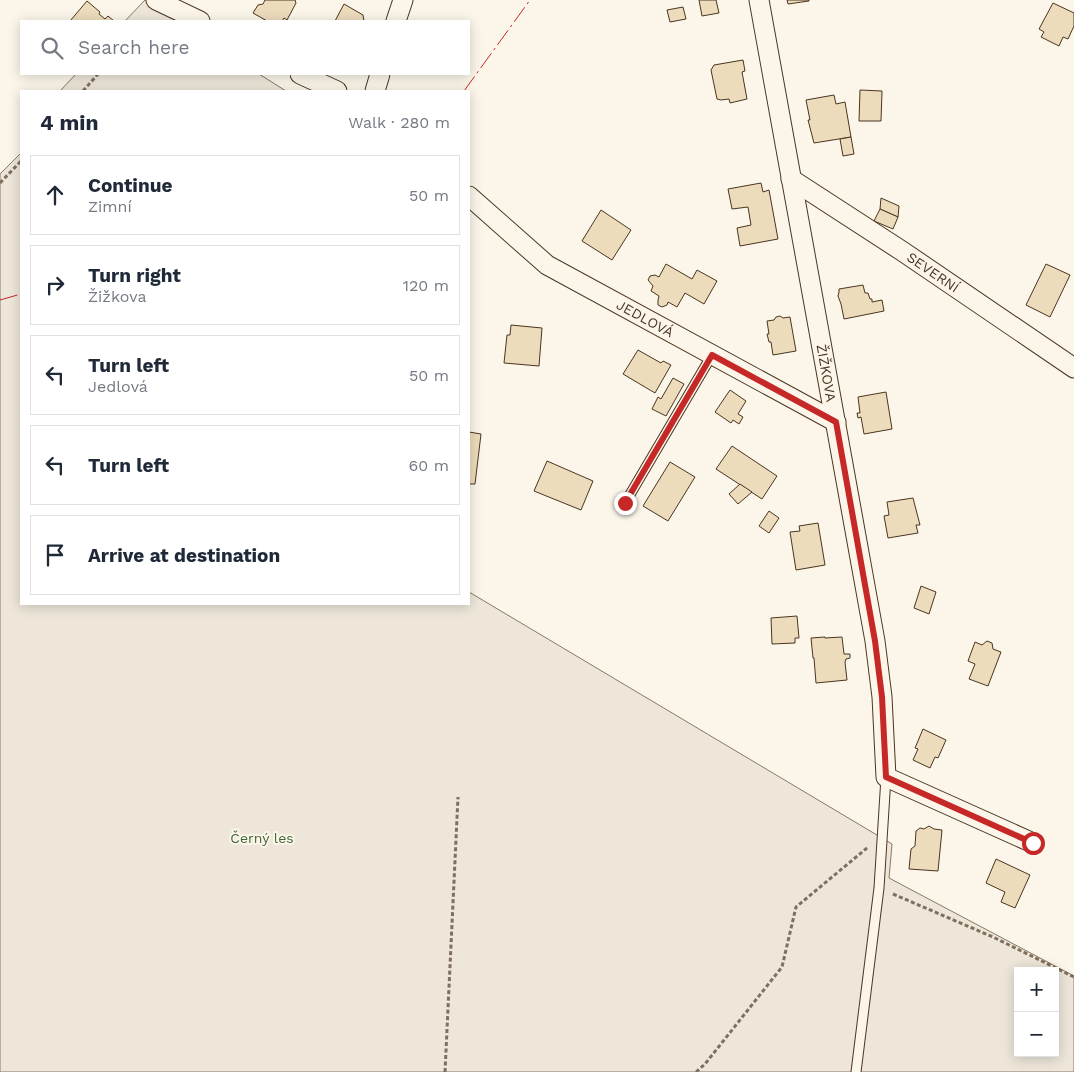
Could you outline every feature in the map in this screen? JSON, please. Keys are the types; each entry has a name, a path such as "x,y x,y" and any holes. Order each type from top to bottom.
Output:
{"street":[{"path":"156,0 198,20"},
{"path":"396,20 403,0"},
{"name":"ŽIŽKOVA","path":"759,0 875,641 882,697 886,777"},
{"path":"302,75 335,90"},
{"path":"375,90 380,75"},
{"name":"SEVERNÍ","path":"791,179 902,250 1074,368"},
{"name":"JEDLOVÁ","path":"470,197 547,265 836,422"},
{"path":"886,777 1033,843"}],"lane":[{"path":"625,503 712,355"},
{"path":"856,1072 879,888 886,777"}],"path":[{"path":"84,90 97,75"},
{"path":"0,183 20,162"},
{"path":"445,1072 458,797"},
{"path":"696,1072 705,1064 782,968 796,907 882,834"},
{"path":"879,888 993,937 1074,977"}],"green space":[{"path":"146,0 177,20 126,20"},
{"path":"75,75 261,75 284,90 61,90"},
{"name":"Černý les","path":"20,154 20,605 470,605 470,593 892,844 889,878 1057,967 1014,967 1014,1057 1059,1057 1059,968 1074,976 1074,1072 0,1072 0,174"}],"building":[{"path":"265,0 295,0 296,3 287,20 284,18 283,20 265,20 253,13 258,5 263,4"},
{"path":"699,0 716,0 719,13 702,16"},
{"path":"787,0 809,0 809,1 788,4"},
{"path":"87,1 105,19 108,16 113,20 71,20"},
{"path":"1053,3 1074,13 1074,26 1068,39 1063,37 1059,46 1041,37 1044,32 1039,29"},
{"path":"344,4 363,15 364,20 336,20"},
{"path":"683,7 686,19 670,22 667,10"},
{"path":"743,60 745,71 742,72 747,99 730,103 729,99 717,99 711,70 714,65"},
{"path":"860,90 882,91 881,121 859,121"},
{"path":"834,95 836,104 845,102 851,137 814,143 808,120 810,120 806,100"},
{"path":"851,137 854,154 843,156 840,139"},
{"path":"761,183 763,192 769,190 778,239 740,246 737,228 751,225 748,207 732,209 728,189"},
{"path":"881,198 899,206 898,217 880,209"},
{"path":"880,209 898,217 893,229 874,221"},
{"path":"601,210 631,230 612,260 582,241"},
{"path":"666,264 692,279 697,270 717,281 704,304 685,293 677,307 668,302 667,305 662,307 658,305 659,296 651,291 653,286 648,280 650,276 655,275 659,277"},
{"path":"1046,264 1070,275 1050,317 1026,305"},
{"path":"863,285 865,293 868,293 872,302 882,300 884,311 844,319 838,296 839,289"},
{"path":"780,316 783,318 790,317 796,351 773,355 771,342 769,342 767,334 769,334 767,321 774,320"},
{"path":"511,325 542,328 539,366 504,363 507,335 510,335"},
{"path":"638,350 661,363 663,361 671,365 655,393 623,374"},
{"path":"673,378 684,384 666,416 652,409 658,397 661,399"},
{"path":"730,390 746,401 738,414 743,417 739,424 733,420 731,423 715,412"},
{"path":"886,392 892,429 864,434 861,417 858,418 857,413 860,413 858,397"},
{"path":"470,432 481,434 475,484 470,484"},
{"path":"732,446 777,476 762,499 716,469"},
{"path":"547,461 593,481 581,510 534,491"},
{"path":"670,462 695,477 668,521 643,506"},
{"path":"740,484 752,492 738,504 729,494"},
{"path":"913,498 920,525 916,525 918,533 888,538 884,516 889,515 887,502"},
{"path":"769,511 779,518 769,533 759,526"},
{"path":"818,523 825,565 796,570 790,532 800,531 799,526"},
{"path":"921,586 936,592 929,614 914,608"},
{"path":"797,616 799,638 795,638 795,643 772,644 771,618"},
{"path":"842,637 844,654 850,654 850,658 846,659 845,662 847,680 816,683 811,638"},
{"path":"987,641 992,643 993,649 1001,652 988,686 969,679 975,664 968,661 975,642 982,645"},
{"path":"923,729 946,740 938,758 935,757 930,768 913,760 918,749 915,748"},
{"path":"929,826 942,830 938,871 909,869 911,849 915,846 916,831"},
{"path":"996,859 1030,875 1015,908 1001,902 1005,892 986,883"}],"power":[{"path":"465,90 530,0"},
{"path":"0,300 20,294"}],"route":[{"path":"625,503 712,355 836,422 875,641 882,697 886,777 1033,843"}]}
